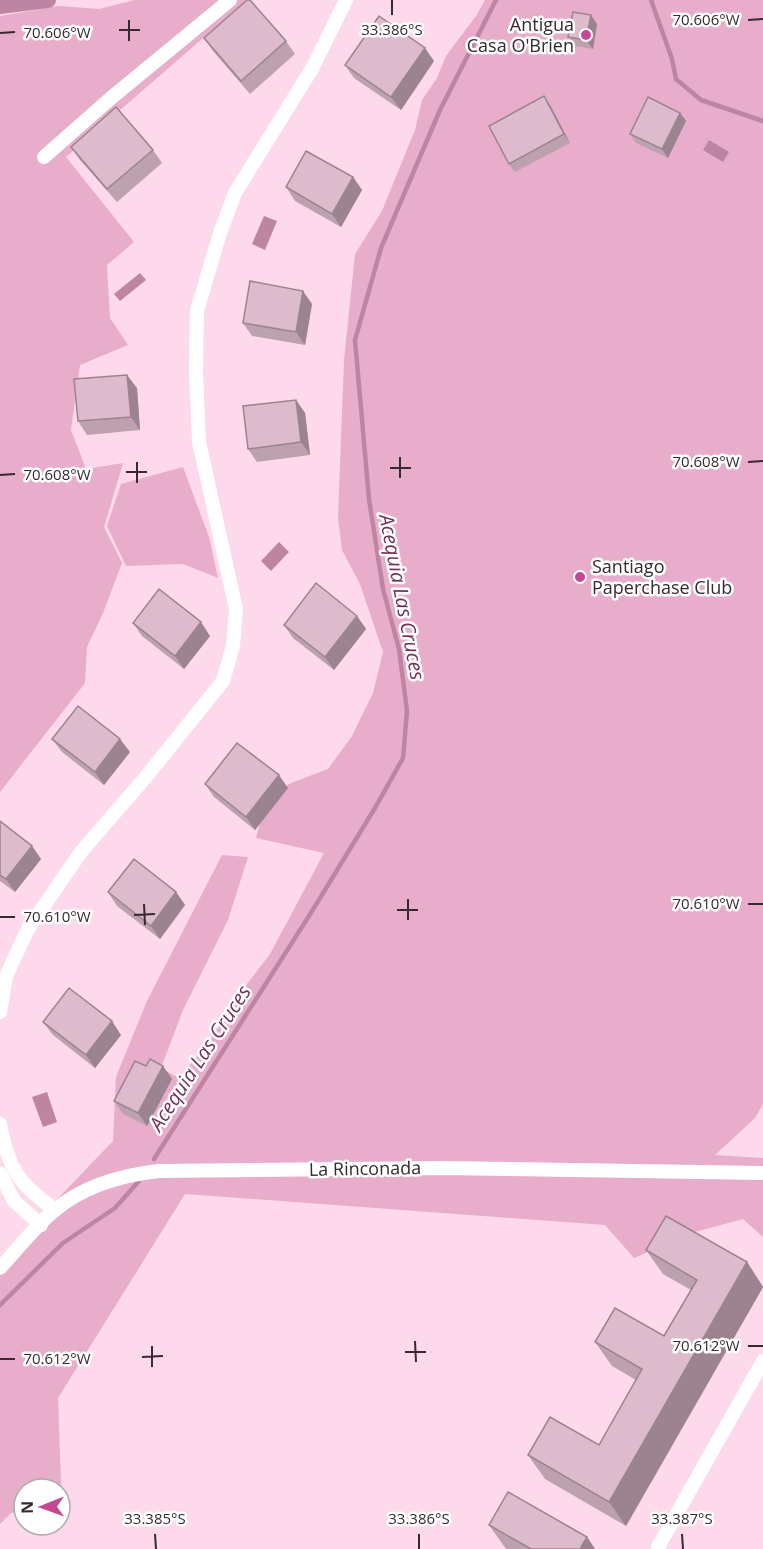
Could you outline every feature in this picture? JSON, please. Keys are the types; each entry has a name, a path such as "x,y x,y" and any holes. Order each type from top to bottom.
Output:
{"street":[{"path":"44,157 111,98 230,0"},
{"path":"0,1012 6,976 28,928 81,852 145,778 223,681 233,645 236,609 199,442 196,372 197,311 220,233 235,192 313,67 346,0"},
{"path":"0,1124 12,1166 23,1185 55,1210"},
{"name":"La Rinconada","path":"0,1268 55,1210 78,1195 102,1183 128,1175 159,1171 442,1168 763,1173"},
{"path":"0,1173 14,1201 41,1224"},
{"path":"658,1548 763,1360"}],"shaded area":[{"path":"135,0 247,0 66,157 134,242 107,265 110,318 128,345 80,365 71,430 86,469 123,463 104,527 122,563 87,647 85,683 0,792 0,16 59,6 99,9"},
{"name":"Santiago Paperchase Club","path":"485,0 763,0 763,1104 755,1118 715,1155 763,1158 763,1237 743,1219 695,1232 634,1258 605,1225 185,1194 58,1398 61,1477 12,1477 12,1513 0,1524 0,1259 113,1141 116,1077 147,1001 222,855 248,857 228,920 183,1010 161,1068 179,1078 207,1045 241,992 270,954 324,853 256,838 266,799 291,783 328,769 352,736 373,693 383,652 360,584 342,550 338,518 344,360 355,254 382,211 415,130 422,100 437,78 446,56"},
{"path":"709,140 729,152 723,162 703,150"},
{"path":"264,216 277,221 265,250 252,244"},
{"path":"140,273 146,280 120,301 114,294"},
{"path":"183,467 209,537 218,578 183,564 126,566 107,526 121,484"},
{"path":"279,542 289,552 271,571 261,561"},
{"path":"47,1092 57,1122 43,1127 32,1097"}],"building":[{"path":"247,0 250,0 286,41 241,81 204,38"},
{"path":"573,12 591,15 586,40 568,37"},
{"path":"379,16 425,48 391,97 345,65"},
{"path":"544,96 564,134 509,164 489,126"},
{"path":"648,97 680,113 662,149 630,134"},
{"path":"116,107 153,150 107,189 71,147"},
{"path":"306,151 353,177 332,214 286,187"},
{"path":"250,281 303,291 296,332 243,323"},
{"path":"127,375 131,417 78,421 74,379"},
{"path":"296,400 301,442 248,449 243,406"},
{"path":"316,583 357,616 325,657 284,625"},
{"path":"159,589 201,622 175,656 133,623"},
{"path":"78,706 120,739 95,772 52,739"},
{"path":"237,743 279,775 246,817 205,784"},
{"path":"0,821 32,846 6,879 0,875"},
{"path":"134,859 176,892 151,926 108,892"},
{"path":"69,988 112,1021 86,1055 43,1022"},
{"path":"150,1059 163,1066 138,1113 114,1101 135,1061 146,1066"},
{"path":"666,1216 747,1262 609,1502 528,1455 550,1417 599,1445 642,1369 595,1342 615,1308 664,1336 697,1280 646,1250"},
{"path":"508,1492 587,1537 580,1549 531,1549 489,1525"}],"waterway":[{"path":"0,6 48,0"},
{"name":"Acequia Las Cruces","path":"154,1159 309,916 403,758 407,711 399,649 383,589 369,499 355,340 381,248 440,110 496,0"},
{"path":"651,0 672,59 676,79 701,100 763,121"},
{"name":"Acequia Las Cruces","path":"0,1305 63,1243 115,1208 139,1181"}],"place":[{"name":"Antigua Casa O'Brien","path":"586,35"},
{"name":"Santiago Paperchase Club","path":"580,577"}]}
